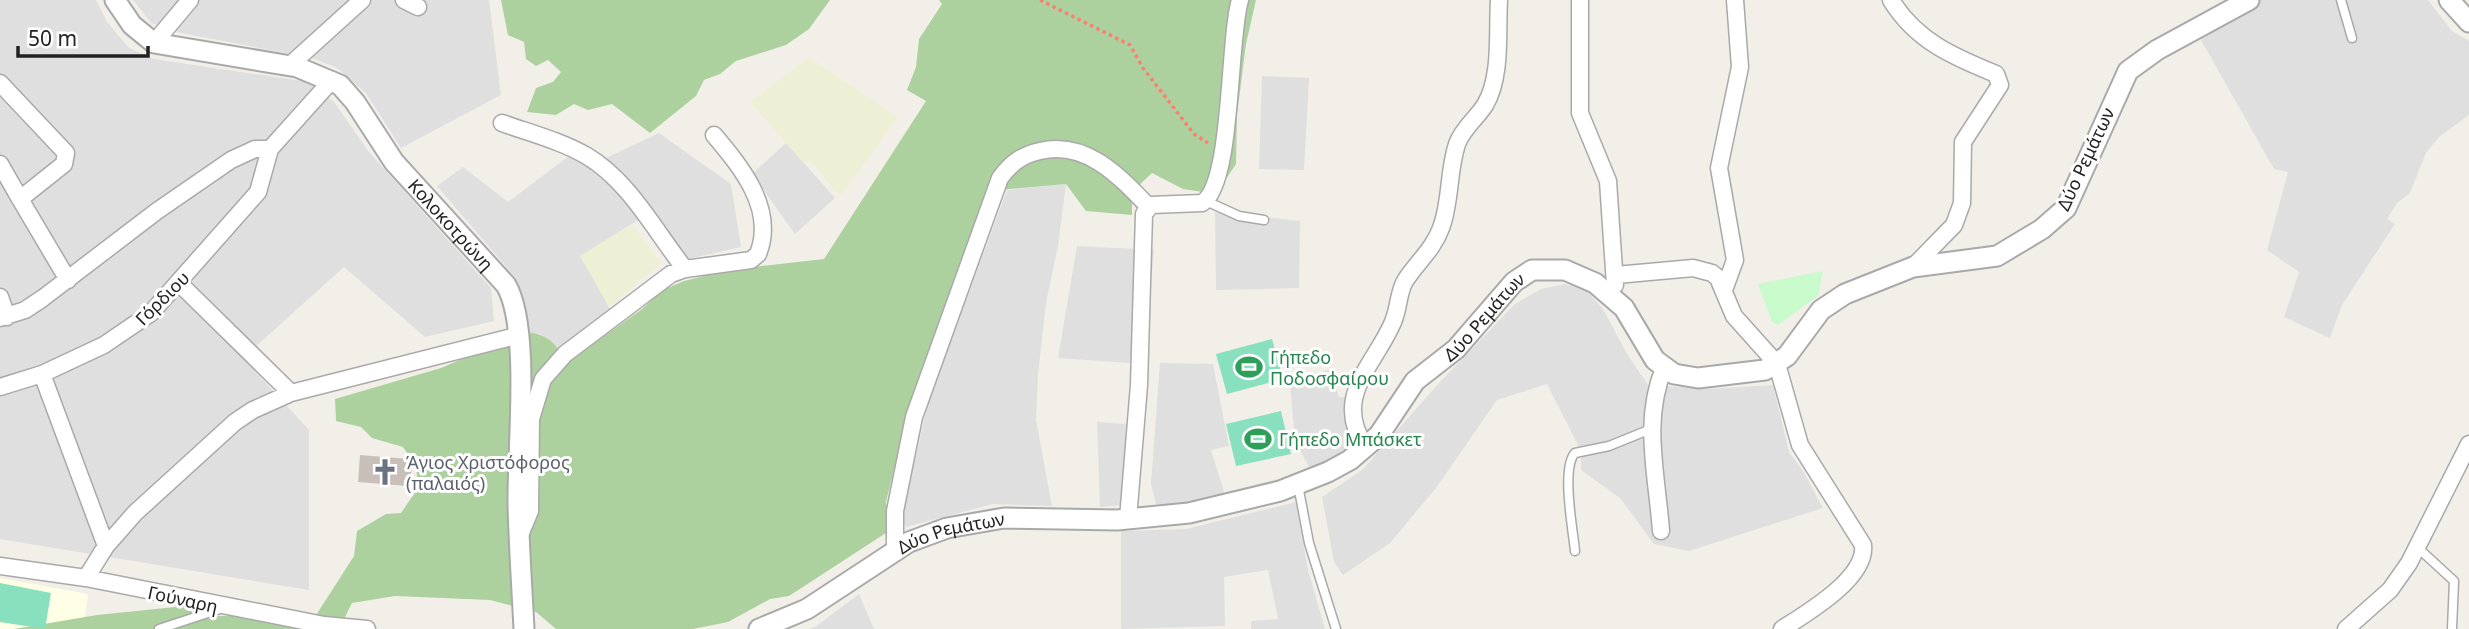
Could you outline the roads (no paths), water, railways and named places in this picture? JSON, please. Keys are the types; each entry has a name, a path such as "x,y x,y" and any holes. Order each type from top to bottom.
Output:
{"street":[{"path":"115,0 132,25 153,43 190,0"},
{"path":"289,66 362,0"},
{"path":"895,551 896,503 914,417 1000,178 1009,166 1028,154 1049,149 1072,150 1107,166 1147,206 1189,206 1206,201 1215,188 1222,160 1233,32 1240,0"},
{"path":"1366,448 1357,433 1353,414 1359,379 1392,323 1404,283 1429,252 1443,225 1457,146 1463,131 1485,106 1493,82 1499,0"},
{"path":"1580,0 1580,113 1608,181 1616,275 1613,297"},
{"path":"1724,290 1735,260 1719,168 1740,67 1735,0"},
{"path":"1891,0 1926,41 1996,74 2000,85 1966,135 1962,203 1954,225 1913,267"},
{"name":"Δύο Ρεμάτων","path":"1777,364 1787,356 1821,310 1845,294 1913,267 1997,256 2060,216 2128,71 2157,50 2249,0"},
{"path":"2449,0 2469,22"},
{"name":"Κολοκοτρώνη","path":"153,43 289,66 332,80 347,90 394,162 506,285 515,305 520,335 520,535 524,629"},
{"name":"Γόρδιου","path":"0,387 42,374 128,331 152,313 258,192 270,149 332,80"},
{"path":"0,83 66,153 64,164 20,199"},
{"path":"502,123 568,147 602,167 628,194 685,269"},
{"path":"520,535 530,511 531,419 543,379 565,354 657,283 685,269 751,260 758,254 761,247 759,206 752,185 714,135"},
{"path":"0,298 4,317 34,305 157,211 231,160 255,149 270,149"},
{"path":"0,164 68,280"},
{"path":"1128,519 1139,385 1144,214 1147,206"},
{"name":"Δύο Ρεμάτων","path":"759,629 807,610 895,551 924,535 982,520 1019,517 1128,519 1209,510 1298,485 1350,460 1366,448 1388,425 1415,382 1456,349 1525,274 1547,268 1564,270 1590,279 1613,297 1627,313 1651,355 1664,368"},
{"path":"1616,275 1655,269 1699,269 1712,273 1724,290 1734,316 1777,364 1800,445 1859,537 1864,551 1859,564 1843,584 1782,629"},
{"path":"180,284 291,393"},
{"path":"86,578 106,546 135,513 234,422 253,410 291,393 520,335"},
{"path":"1661,531 1651,429 1654,391 1664,368 1680,376 1698,378 1753,374 1777,364"},
{"path":"42,374 106,546"},
{"path":"2346,629 2390,590 2417,547 2469,444"},
{"name":"Γούναρη","path":"0,566 86,578 223,607 367,629"}],"lane":[{"path":"2341,0 2352,38"},
{"path":"1206,201 1239,216 1264,220"},
{"path":"1575,551 1569,476 1571,457 1575,453 1609,446 1651,429"},
{"path":"1298,485 1309,543 1336,629"},
{"path":"2417,547 2454,581 2452,629"},
{"path":"159,629 223,607"}],"place":[{"name":"Γήπεδο Ποδοσφαίρου","path":"1249,367"},
{"name":"Γήπεδο Μπάσκετ","path":"1258,439"},
{"name":"Άγιος Χριστόφορος (παλαιός)","path":"385,472"}]}
